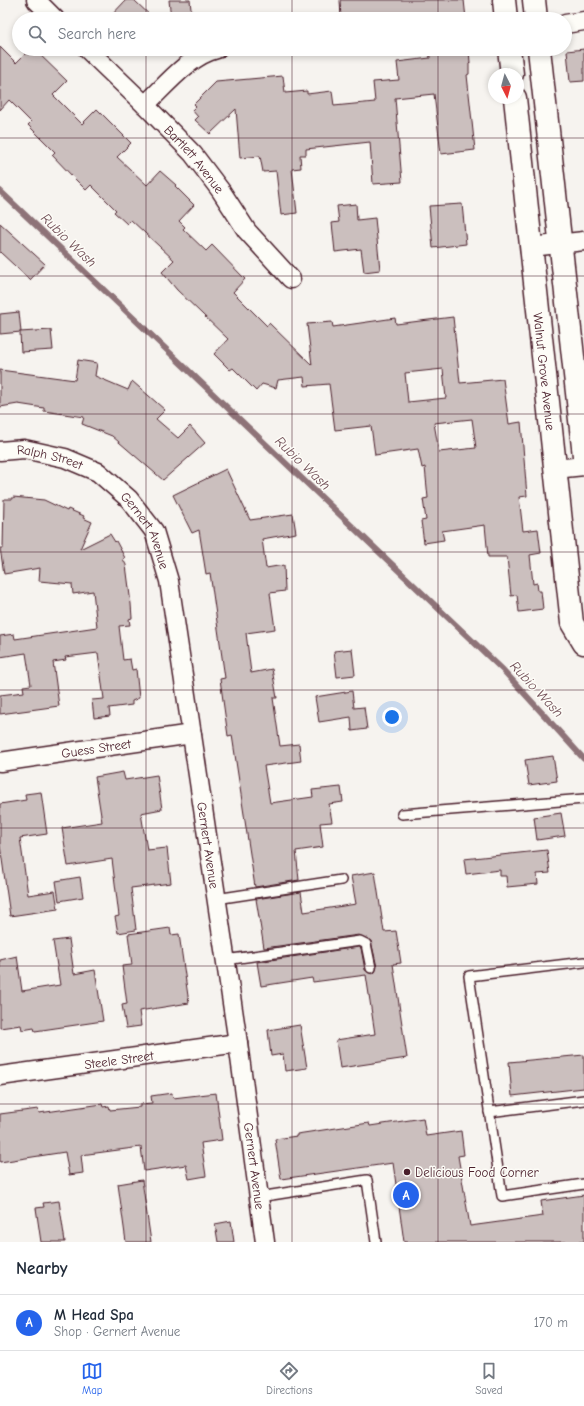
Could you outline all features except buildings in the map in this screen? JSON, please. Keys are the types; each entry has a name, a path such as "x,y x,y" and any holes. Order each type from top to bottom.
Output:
{"main road":[{"path":"504,0 505,12"},
{"path":"534,0 535,12"},
{"path":"510,56 511,68"},
{"path":"540,56 584,456"},
{"name":"Walnut Grove Avenue","path":"516,104 572,623 584,643"}],"street":[{"path":"36,0 49,12"},
{"path":"572,23 584,21"},
{"name":"Bartlett Avenue","path":"94,56 193,154 221,191 247,231 291,279"},
{"path":"145,105 193,60 200,56"},
{"path":"531,247 584,241"},
{"name":"Ralph Street","path":"0,451 24,449 65,458 98,472"},
{"path":"555,469 584,466"},
{"name":"Gernert Avenue","path":"98,472 129,499 154,531 169,581 266,1242"},
{"name":"Guess Street","path":"0,762 192,734"},
{"name":"Steele Street","path":"0,1076 238,1043"}],"lane":[{"path":"402,814 584,800"},
{"path":"216,899 341,880"},
{"path":"225,960 360,941 366,944 371,968"},
{"path":"584,962 469,976 502,1196 584,1184"},
{"path":"489,1112 584,1100"},
{"path":"259,1197 367,1180 376,1242"}],"waterway":[{"name":"Rubio Wash","path":"0,191 503,670 584,759"}],"place":[{"name":"Delicious Food Corner","path":"407,1172"},
{"name":"M Head Spa","path":"406,1195"}]}
